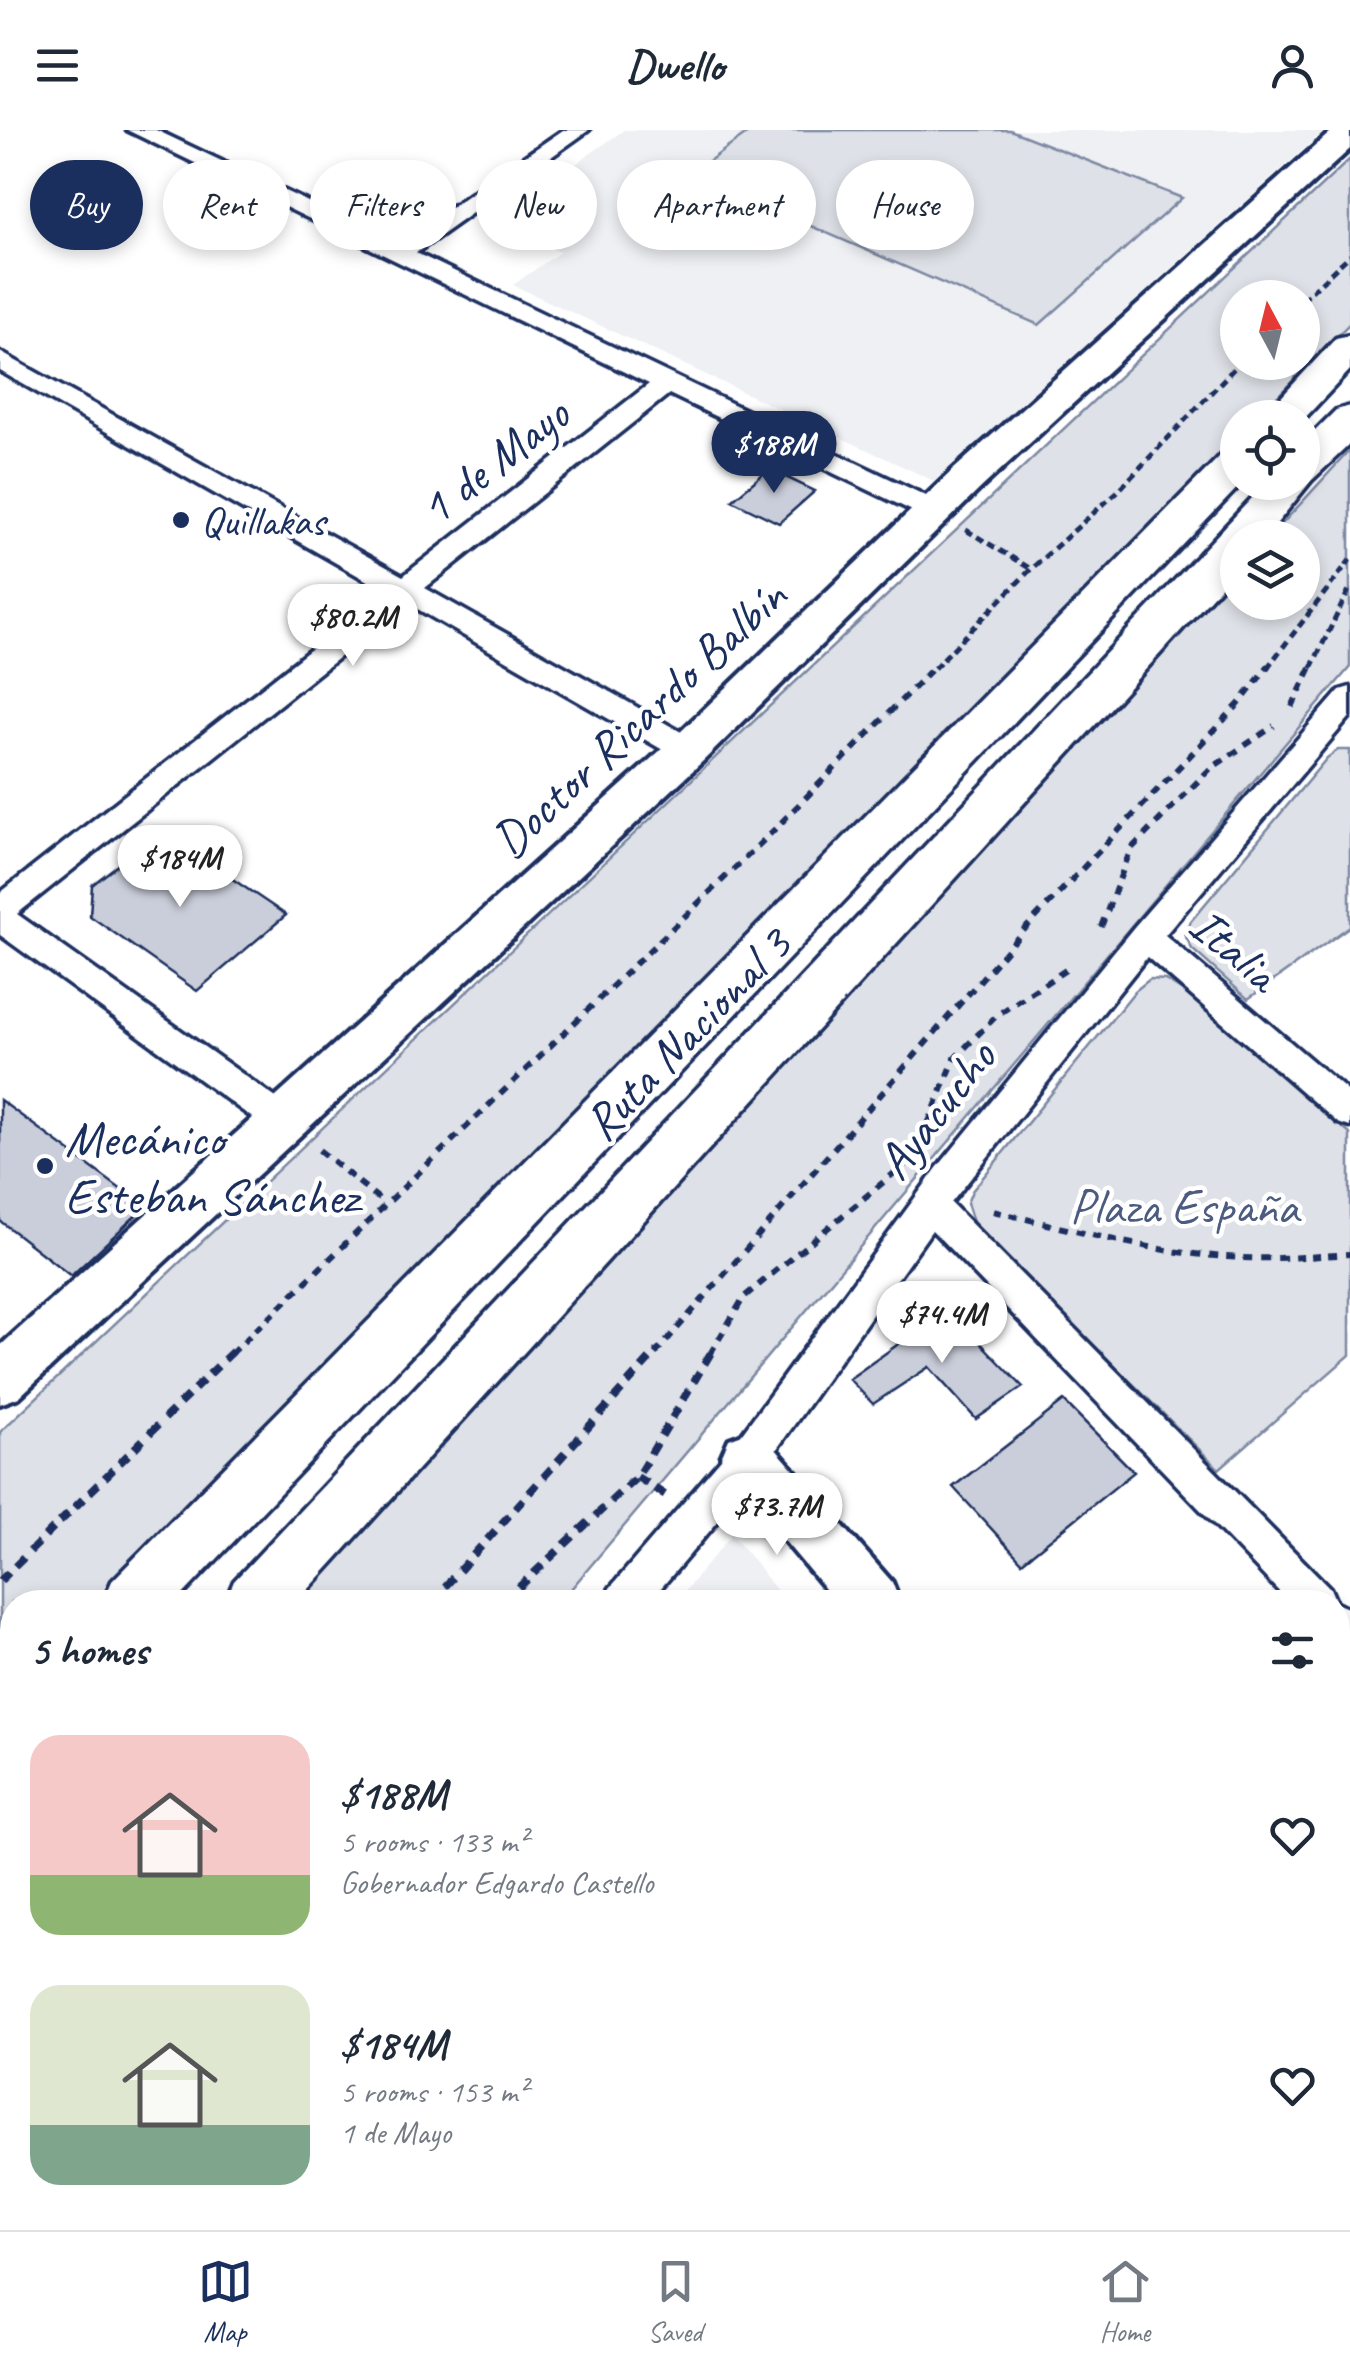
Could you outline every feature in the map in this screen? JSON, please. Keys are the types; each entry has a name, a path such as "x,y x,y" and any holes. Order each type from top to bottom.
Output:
{"highway":[{"path":"1299,400 1350,347"},
{"path":"1320,450 1350,418"},
{"name":"Ruta Nacional 3","path":"146,1590 1220,482"},
{"name":"Ruta Nacional 3","path":"1256,520 1275,500"},
{"name":"Ruta Nacional 3","path":"267,1590 1220,560"}],"street":[{"path":"138,130 934,511"},
{"path":"398,254 578,130"},
{"name":"Doctor Ricardo Balbín","path":"0,1380 688,750 934,511 1350,132"},
{"path":"0,360 688,750"},
{"name":"1 de Mayo","path":"0,910 669,381"},
{"name":"Ayacucho","path":"634,1590 748,1458 931,1200 1145,936 1345,712"},
{"path":"0,918 281,1120"},
{"name":"Italia","path":"1145,936 1350,1113"},
{"path":"931,1200 1305,1590"},
{"path":"748,1458 862,1590"}],"path":[{"path":"1320,283 1350,255"},
{"path":"0,1581 384,1202 768,836 1031,569 1116,492 1223,380"},
{"path":"934,511 1031,569"},
{"path":"442,1590 730,1270 801,1182 1024,930 1239,704 1350,560"},
{"path":"1098,936 1130,849 1210,769 1287,718 1350,588"},
{"path":"516,1590 636,1477 744,1297 915,1156 955,1058 997,1015 1076,963"},
{"path":"281,1120 384,1202"},
{"path":"931,1200 1125,1242 1212,1256 1277,1260 1350,1254"}],"shaded area":[{"path":"624,130 1325,130 934,481 513,285 560,252 555,250 597,250 597,160 581,160"},
{"path":"732,1534 776,1590 686,1590"}],"green space":[{"path":"752,130 1010,130 1182,198 1039,325 866,250 974,250 974,160 836,160 836,237 816,228 816,160 710,160"},
{"path":"1350,159 1350,323 1320,353 1320,280 1222,280"},
{"path":"1220,282 1220,380 1294,380 1274,400 1220,400 1220,454 107,1590 0,1590 0,1432"},
{"path":"1350,450 1350,667 570,1590 307,1590 1220,592 1220,620 1320,620 1320,520 1286,520 1304,500 1320,500 1320,483"},
{"path":"1338,750 1350,750 1350,926 1248,999 1192,949 1185,935 1191,921 1327,758"},
{"name":"Plaza España","path":"1150,979 1165,980 1186,993 1350,1134 1350,1355 1219,1469 975,1228 967,1203 972,1191 1135,991"}],"building":[{"path":"769,469 815,491 779,523 732,500"},
{"path":"161,831 286,915 197,991 90,916 92,885"},
{"name":"Mecánico Esteban Sánchez","path":"0,1100 145,1207 71,1276 0,1221"},
{"path":"948,1309 1023,1387 976,1419 929,1367 873,1404 849,1379"},
{"path":"1064,1401 1134,1472 1022,1562 953,1487"}],"place":[{"name":"Quillakas","path":"181,520"},
{"name":"Mecánico Esteban Sánchez","path":"45,1166"}]}
